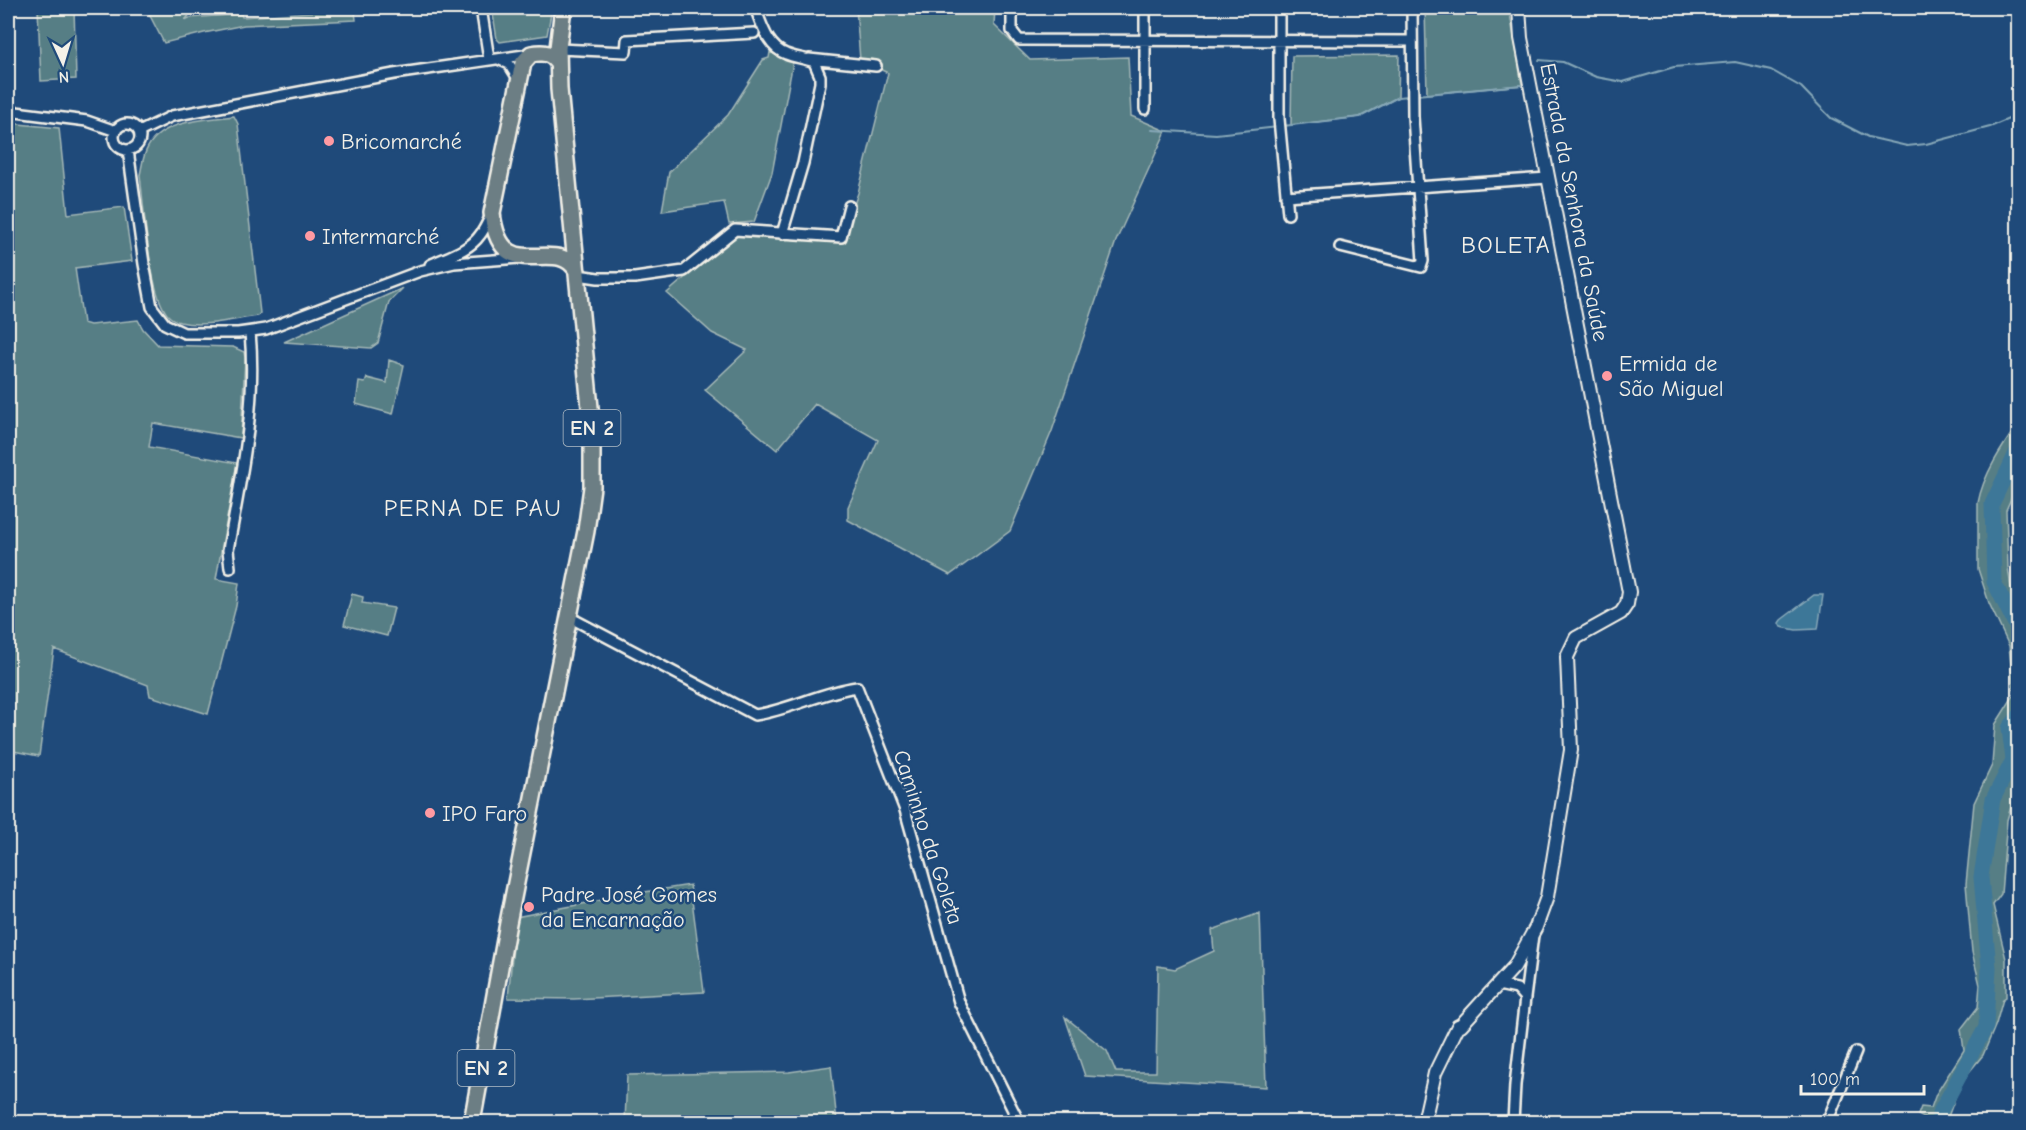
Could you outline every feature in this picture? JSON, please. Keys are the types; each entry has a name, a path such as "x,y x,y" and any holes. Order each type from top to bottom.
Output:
{"main road":[{"name":"EN 2","path":"472,1122 588,520 593,449 559,49 563,8"},
{"path":"559,49 551,44 524,60 492,213 497,239 511,253 524,257 559,257 571,261 578,273"},
{"path":"533,53 548,53 559,49"},
{"path":"559,257 566,253 574,242"},
{"name":"EN 2","path":"479,1122 492,1014"}],"street":[{"path":"481,8 492,59"},
{"path":"755,8 770,41 787,55 876,66"},
{"path":"1012,8 1012,31 1019,40 1412,41"},
{"path":"1145,8 1145,109"},
{"path":"1279,8 1278,116 1288,214"},
{"path":"1340,247 1421,267 1423,261 1412,101 1412,8"},
{"name":"Estrada da Senhora da Saúde","path":"1424,1122 1435,1073 1458,1026 1515,967 1533,933 1547,897 1571,750 1567,657 1576,638 1621,613 1627,604 1629,592 1521,38 1520,8"},
{"path":"559,49 626,52 627,40 754,33"},
{"path":"140,132 172,116 394,74 533,53"},
{"path":"782,234 803,164 820,83 814,62 804,58"},
{"path":"492,59 509,64 519,80"},
{"path":"8,111 87,121 116,131"},
{"path":"126,124 134,125 140,132 138,144 128,150 116,144 114,135 116,131 126,124"},
{"path":"128,150 152,308 165,324 184,333 250,332 292,320 420,271 474,242 492,213"},
{"path":"1286,196 1548,178"},
{"path":"578,273 598,278 664,275 684,271 735,230 842,237 849,206"},
{"path":"420,271 454,264 524,257"},
{"path":"230,568 228,550 250,422 252,353 250,332"},
{"name":"Caminho da Goleta","path":"570,617 755,715 776,712 840,689 856,687 905,810 959,1002 1019,1122"},
{"path":"1513,1122 1515,1085 1533,933"},
{"path":"1498,985 1517,989 1525,998"},
{"path":"1827,1122 1856,1052"}],"green space":[{"path":"38,8 74,8 76,79 41,81"},
{"path":"146,8 179,10 180,13 192,12 185,20 241,14 242,17 351,9 355,11 356,20 244,25 164,43"},
{"path":"492,8 552,8 547,35 500,42 497,39"},
{"path":"856,8 995,8 994,25 1030,60 1128,57 1131,116 1166,131 1116,241 1052,431 1010,531 950,575 848,520 848,507 878,440 815,404 777,450 705,390 747,350 712,333 667,293 734,235 841,242 858,193 888,73 860,60"},
{"path":"1425,8 1509,8 1522,85 1427,94"},
{"path":"770,52 793,62 772,173 754,222 729,224 724,202 662,211 669,172 728,115 763,60 769,58"},
{"path":"1399,55 1398,97 1360,117 1291,125 1292,56"},
{"path":"234,116 238,124 260,313 258,316 209,324 180,322 166,313 159,300 151,266 140,175 144,157 148,147 164,131 186,122"},
{"path":"8,123 59,128 68,214 124,207 132,261 75,268 83,323 90,325 138,320 158,345 233,347 244,352 245,358 241,438 153,423 149,447 237,463 216,579 239,583 236,606 208,714 150,696 148,685 54,649 39,756 8,750"},
{"path":"403,288 389,302 378,343 371,348 284,342"},
{"path":"389,360 404,365 393,414 356,404 359,382 365,383 367,378 387,383"},
{"path":"2018,424 2018,470 2014,478 2014,492 2006,510 2008,567 2011,588 2018,597 2018,784 2007,820 2001,894 1993,905 2006,959 2006,997 2003,999 1996,1024 1983,1055 1961,1082 1946,1122 1928,1122 1918,1115 1921,1107 1931,1108 1936,1094 1964,1050 1961,1029 1978,1007 1980,985 1972,952 1966,884 1974,803 1992,765 1995,725 2014,695 2009,646 1989,603 1978,569 1978,503 1989,472"},
{"path":"352,594 363,597 362,603 394,608 387,636 344,625"},
{"path":"690,885 704,992 574,999 508,998 516,917"},
{"path":"1260,913 1266,1087 1085,1076 1065,1017 1107,1051 1116,1072 1156,1072 1158,966 1175,969 1214,951 1212,930"},
{"path":"831,1066 837,1122 625,1122 627,1075 789,1072"}],"water":[{"path":"1814,595 1823,595 1818,629 1796,630 1781,627 1779,623 1781,620"}],"waterway":[{"path":"1539,60 1563,62 1596,77 1623,82 1674,67 1735,62 1771,70 1801,87 1831,118 1868,137 1907,146 1926,144 1990,127 2018,115"},
{"path":"1416,95 1522,85"},
{"path":"1283,126 1360,117 1398,97 1410,96"},
{"path":"1152,130 1216,134 1278,127"},
{"path":"2018,449 1992,504 1994,582 2018,630"},
{"path":"1939,1122 1939,1114 1986,1027 1989,968 1981,877 1993,799 2013,760 2009,728 2018,717"}],"place":[{"name":"Bricomarché","path":"329,141"},
{"name":"Intermarché","path":"310,236"},
{"name":"Ermida de São Miguel","path":"1607,376"},
{"name":"IPO Faro","path":"430,813"},
{"name":"Padre José Gomes da Encarnação","path":"529,907"}],"district":[{"name":"BOLETA","path":"1506,245"},
{"name":"PERNA DE PAU","path":"473,508"}]}
